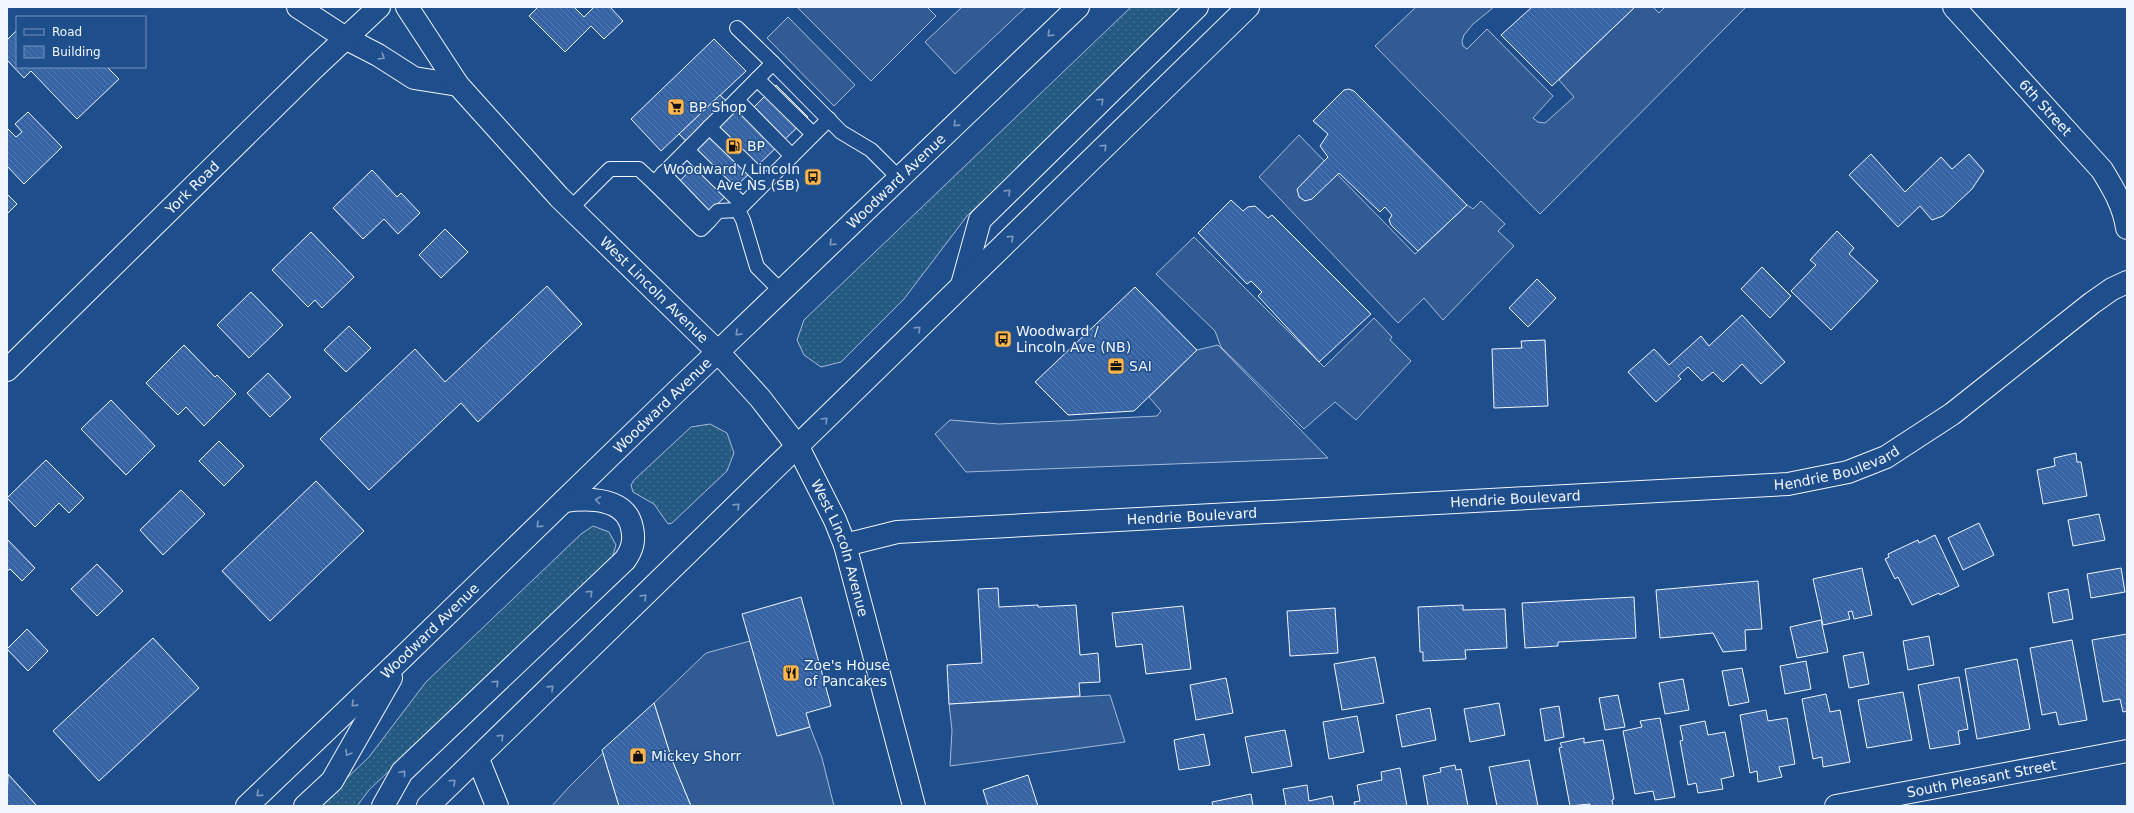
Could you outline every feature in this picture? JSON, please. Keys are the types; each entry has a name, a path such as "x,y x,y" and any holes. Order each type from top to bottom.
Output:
{"street":[{"path":"298,7 347,39 378,55 414,78 458,85"},
{"name":"York Road","path":"7,370 379,7"},
{"name":"West Lincoln Avenue","path":"407,7 458,85 570,209 718,352 760,398 798,447 835,520 845,545 914,806"},
{"name":"Woodward Avenue","path":"247,806 1078,7"},
{"path":"962,286 980,220 1197,7"},
{"path":"428,806 478,759 1248,7"},
{"name":"6th Street","path":"1954,7 2102,170 2114,190 2126,220"},
{"name":"Hendrie Boulevard","path":"845,545 897,532 1788,484 1848,472 1886,457 1952,414 2092,302 2112,289 2127,282"},
{"path":"383,806 402,772 630,553 633,544 631,523 620,508 600,500 564,501"},
{"path":"306,806 332,781 402,658"},
{"name":"South Pleasant Street","path":"1836,806 2127,751"},
{"path":"478,759 497,806"}],"lane":[{"path":"736,28 841,132 871,150 899,178"},
{"path":"659,178 773,63"},
{"path":"758,79 813,134"},
{"path":"737,100 792,156"},
{"path":"570,209 610,169 639,169 659,178 701,229 718,211 741,207 828,119"},
{"path":"710,127 766,182"},
{"path":"687,150 741,207 757,267 781,291"}],"shaded area":[{"path":"797,7 927,7 936,16 871,81"},
{"path":"962,7 1026,7 955,74 925,42"},
{"path":"1131,7 1187,7 967,216 904,299 841,362 821,367 804,355 797,340 804,320"},
{"path":"1416,7 1494,7 1473,24 1464,35 1462,41 1463,46 1467,49 1487,29 1553,96 1533,118 1538,122 1545,123 1574,97 1559,80 1635,7 1653,7 1659,13 1665,7 1746,7 1540,214 1375,46"},
{"path":"788,17 855,85 834,106 767,38"},
{"path":"1299,135 1415,254 1467,205 1473,209 1481,201 1505,224 1498,231 1514,246 1443,320 1424,298 1398,323 1259,177"},
{"path":"1194,237 1324,367 1374,318 1392,337 1390,340 1411,361 1356,420 1335,402 1304,429 1221,347 1215,331 1156,274"},
{"path":"1218,345 1328,458 966,472 935,434 950,420 999,424 1157,416 1161,411 1149,397 1197,350"},
{"path":"710,424 727,433 734,453 727,471 672,523 668,524 654,504 633,492 631,485 634,480 691,427"},
{"path":"593,526 609,532 616,545 612,558 369,790 357,806 318,806 369,757 426,682 581,534"},
{"path":"750,641 778,736 810,727 822,758 834,806 691,806 672,760 654,703 706,653"},
{"path":"1110,695 1125,742 950,766 952,730 949,704"},
{"path":"603,753 619,806 552,806 568,788"}],"building":[{"path":"538,7 574,7 584,17 594,7 610,7 623,21 604,39 591,26 565,52 529,16"},
{"path":"1532,7 1635,7 1552,86 1501,35"},
{"path":"16,31 16,68 108,68 119,79 77,119 31,71 24,78 7,60 7,40"},
{"name":"BP Shop","path":"714,39 746,71 661,151 631,119"},
{"name":"BP","path":"776,85 808,117 703,218 673,188 702,158 679,134 720,95 744,117"},
{"path":"1349,89 1354,91 1467,205 1418,251 1391,225 1389,220 1392,215 1385,207 1380,212 1339,173 1312,199 1305,201 1299,197 1297,189 1328,157 1320,146 1328,134 1313,121 1344,90"},
{"path":"28,112 62,147 24,184 7,166 7,128 16,137 22,132 15,124"},
{"path":"1871,154 1905,192 1941,157 1952,169 1969,154 1984,171 1972,189 1943,216 1932,220 1920,206 1898,227 1849,175"},
{"path":"372,170 397,197 401,193 420,213 398,234 384,219 363,239 333,208"},
{"path":"7,194 17,204 7,214"},
{"path":"1231,200 1243,211 1248,207 1255,206 1268,218 1272,215 1371,314 1319,362 1258,296 1262,292 1251,281 1247,284 1198,233"},
{"path":"445,229 468,252 441,278 419,255"},
{"path":"1837,231 1854,248 1849,254 1878,281 1831,330 1791,291 1816,265 1810,260"},
{"path":"311,232 354,277 322,308 315,300 308,307 272,270"},
{"path":"1762,267 1791,296 1770,318 1741,289"},
{"path":"1537,279 1556,298 1528,327 1509,308"},
{"path":"547,286 582,324 478,422 461,403 369,490 320,439 415,349 445,382"},
{"name":"SAI","path":"1135,287 1197,350 1134,411 1068,415 1035,382"},
{"path":"251,292 283,325 249,358 217,325"},
{"path":"1742,315 1785,362 1761,384 1742,364 1723,382 1713,372 1702,381 1688,367 1678,376 1681,379 1656,402 1628,372 1654,349 1669,365 1701,336 1709,346"},
{"path":"349,326 371,348 346,372 324,350"},
{"path":"1545,340 1548,406 1494,408 1492,349 1522,348 1521,341"},
{"path":"184,345 215,377 217,375 236,394 204,426 186,407 178,415 146,383"},
{"path":"268,373 291,397 270,417 247,393"},
{"path":"111,400 155,446 126,475 81,429"},
{"path":"219,441 244,466 224,486 199,461"},
{"path":"2076,453 2077,462 2081,462 2087,496 2043,504 2037,470 2055,466 2054,458"},
{"path":"46,460 84,498 69,513 59,503 35,527 7,498"},
{"path":"316,481 364,531 270,621 222,571"},
{"path":"181,490 205,514 163,555 140,530"},
{"path":"2099,514 2105,540 2073,546 2068,520"},
{"path":"1979,523 1994,555 1963,570 1948,538"},
{"path":"1935,535 1959,586 1940,595 1939,593 1912,605 1898,577 1895,579 1885,559 1889,557 1888,554 1918,540 1919,543"},
{"path":"7,539 35,568 22,581 10,569 7,571"},
{"path":"97,564 123,591 97,616 71,589"},
{"path":"1862,568 1872,615 1854,619 1852,611 1848,612 1850,619 1823,625 1813,579"},
{"path":"2121,568 2125,592 2091,598 2087,574"},
{"path":"1758,581 1762,629 1745,630 1746,650 1723,652 1713,633 1660,638 1656,590"},
{"path":"998,588 999,607 1076,605 1080,655 1098,653 1100,682 1079,683 1080,696 949,704 947,665 982,663 978,589"},
{"path":"2068,589 2073,619 2053,623 2048,593"},
{"name":"Zoe's House of Pancakes","path":"801,597 831,706 806,713 810,727 777,736 742,614"},
{"path":"1634,597 1636,638 1558,642 1558,646 1525,648 1522,603"},
{"path":"1463,605 1463,610 1505,609 1507,648 1465,650 1466,659 1423,661 1423,652 1420,652 1418,607"},
{"path":"1183,606 1191,669 1146,674 1142,644 1116,647 1112,613"},
{"path":"1335,608 1338,653 1290,656 1287,611"},
{"path":"1821,620 1828,652 1797,658 1790,627"},
{"path":"27,629 48,651 28,671 7,649"},
{"path":"2127,634 2127,711 2123,712 2120,699 2103,702 2092,640"},
{"path":"1929,636 1934,665 1908,670 1903,641"},
{"path":"153,638 199,688 99,781 53,731"},
{"path":"2072,640 2087,720 2059,725 2056,712 2042,715 2030,648"},
{"path":"1863,652 1869,684 1849,688 1843,656"},
{"path":"1375,657 1384,703 1342,710 1334,664"},
{"path":"2017,659 2030,729 1977,739 1965,669"},
{"path":"1806,661 1811,689 1785,694 1780,666"},
{"path":"1742,668 1749,702 1729,706 1722,671"},
{"path":"1959,677 1968,729 1958,731 1960,744 1930,749 1918,685"},
{"path":"1226,678 1233,713 1196,720 1190,685"},
{"path":"1683,679 1689,710 1665,714 1659,683"},
{"path":"1903,692 1912,740 1867,748 1858,700"},
{"path":"1826,694 1830,712 1840,710 1850,762 1823,767 1822,757 1813,759 1802,699"},
{"path":"1618,695 1625,727 1605,730 1599,698"},
{"name":"Mickey Shorr","path":"654,703 672,760 691,806 619,806 602,750"},
{"path":"1499,703 1505,735 1470,742 1464,709"},
{"path":"1559,706 1564,737 1545,741 1540,709"},
{"path":"1430,708 1436,740 1402,747 1396,715"},
{"path":"1766,710 1768,721 1787,718 1795,764 1779,767 1782,777 1758,782 1757,771 1750,773 1740,715"},
{"path":"1357,716 1364,752 1329,759 1323,722"},
{"path":"1660,718 1675,797 1655,800 1653,791 1635,794 1623,731 1642,727 1640,721"},
{"path":"1705,721 1708,735 1725,732 1734,776 1721,779 1723,789 1698,793 1696,783 1688,785 1680,741 1683,740 1680,726"},
{"path":"1285,730 1292,766 1252,773 1245,737"},
{"path":"1204,734 1210,765 1179,770 1174,740"},
{"path":"1584,738 1584,743 1603,740 1614,799 1612,800 1613,806 1590,806 1590,804 1570,806 1559,748 1562,747 1560,743"},
{"path":"1529,760 1538,806 1497,806 1489,767"},
{"path":"1455,765 1456,770 1461,769 1468,806 1428,806 1423,776 1441,772 1440,768"},
{"path":"1400,768 1407,806 1355,806 1354,802 1360,801 1357,785 1382,780 1381,772"},
{"path":"8,774 37,806 7,806"},
{"path":"1028,775 1038,806 988,806 983,790"},
{"path":"1307,785 1309,801 1332,796 1334,806 1281,806 1286,805 1283,789"},
{"path":"1251,794 1253,806 1213,806 1212,802"}],"place":[{"name":"BP Shop","path":"676,107"},
{"name":"BP","path":"734,146"},
{"name":"Woodward / Lincoln Ave NS (SB)","path":"813,177"},
{"name":"Woodward / Lincoln Ave (NB)","path":"1003,339"},
{"name":"SAI","path":"1116,366"},
{"name":"Zoe's House of Pancakes","path":"791,673"},
{"name":"Mickey Shorr","path":"638,756"}]}
